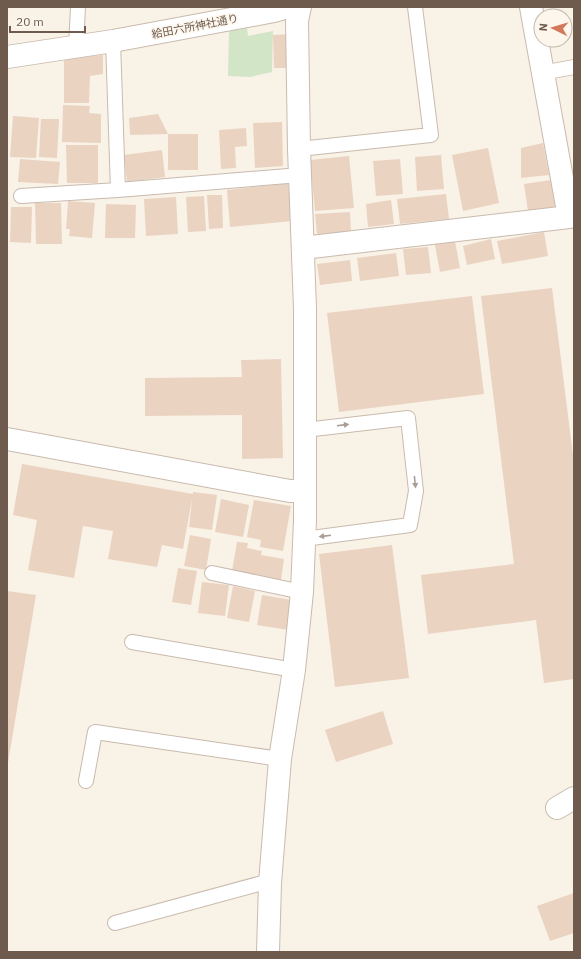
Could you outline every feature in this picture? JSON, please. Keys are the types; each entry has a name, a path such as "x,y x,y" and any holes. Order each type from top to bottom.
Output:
{"street":[{"name":"給田六所神社通り","path":"7,57 113,41 274,11 288,7"},
{"path":"268,952 270,883 280,759 294,670 302,592 304,539 305,308 298,149 297,21 300,7"},
{"path":"302,248 569,217 531,7"},
{"path":"7,440 290,491 305,491"}],"lane":[{"path":"76,47 78,7"},
{"path":"298,149 431,135 415,7"},
{"path":"113,41 118,190"},
{"path":"542,73 574,67"},
{"path":"21,196 118,190 300,175"},
{"path":"304,539 410,525 416,491 408,418 305,430"},
{"path":"212,573 302,592"},
{"path":"132,642 294,670"},
{"path":"86,781 95,732 280,759"},
{"path":"115,923 262,883 270,883"}],"green space":[{"path":"247,28 248,36 273,31 272,72 250,77 228,76 229,31"}],"building":[{"path":"292,34 291,68 274,68 273,35"},
{"path":"103,55 103,74 90,76 89,103 64,103 64,58"},
{"path":"63,105 90,106 89,113 101,114 101,143 62,142"},
{"path":"158,114 168,134 130,135 129,118"},
{"path":"13,116 39,118 36,158 10,157"},
{"path":"41,119 59,119 57,158 39,157"},
{"path":"282,122 283,166 255,168 253,123"},
{"path":"246,128 247,146 235,147 236,168 221,169 219,130"},
{"path":"168,134 198,134 198,170 168,170"},
{"path":"543,143 549,175 521,178 521,148"},
{"path":"66,145 98,145 98,183 67,183"},
{"path":"488,148 499,203 463,211 452,155"},
{"path":"162,150 165,177 127,182 124,155"},
{"path":"441,155 444,189 417,191 415,157"},
{"path":"349,156 354,208 315,211 310,160"},
{"path":"20,159 60,162 58,184 18,182"},
{"path":"400,159 403,194 376,196 373,161"},
{"path":"551,180 555,207 528,211 524,184"},
{"path":"288,183 292,221 230,227 227,190"},
{"path":"446,194 449,219 400,224 397,199"},
{"path":"207,195 222,195 223,228 209,229"},
{"path":"204,196 206,231 188,232 186,197"},
{"path":"176,197 178,234 146,236 144,199"},
{"path":"391,200 394,224 368,227 366,204"},
{"path":"68,201 95,203 92,238 69,236 70,229 66,229"},
{"path":"35,203 61,203 62,244 36,244"},
{"path":"106,204 136,205 135,238 105,238"},
{"path":"11,207 32,207 31,243 10,242"},
{"path":"350,212 351,232 317,234 315,214"},
{"path":"544,232 548,256 502,264 497,241"},
{"path":"454,236 460,268 440,272 434,240"},
{"path":"491,239 495,259 467,265 463,246"},
{"path":"428,247 431,273 406,275 403,249"},
{"path":"396,253 399,276 360,281 357,258"},
{"path":"350,260 352,281 320,285 317,264"},
{"path":"552,288 574,463 574,679 544,683 536,620 428,634 421,575 514,564 481,296"},
{"path":"472,296 484,394 339,412 327,313"},
{"path":"281,359 283,458 242,459 242,415 145,416 145,378 242,377 241,360"},
{"path":"22,464 193,494 183,549 162,545 157,567 108,559 113,531 83,526 74,578 28,570 37,520 13,515"},
{"path":"193,492 217,495 212,530 189,527"},
{"path":"221,499 249,505 243,537 215,532"},
{"path":"254,500 291,506 283,551 260,547 261,540 247,537"},
{"path":"190,535 211,539 206,570 184,566"},
{"path":"237,542 248,543 247,548 262,551 261,555 284,559 281,580 232,571"},
{"path":"392,545 409,678 335,687 319,554"},
{"path":"178,568 197,571 191,605 172,602"},
{"path":"202,582 229,585 225,616 198,613"},
{"path":"233,586 255,591 249,622 227,618"},
{"path":"7,591 36,595 8,763 7,763"},
{"path":"262,595 292,600 288,630 257,625"},
{"path":"383,711 393,744 336,762 325,730"},
{"path":"574,893 574,933 550,941 537,906"}]}
